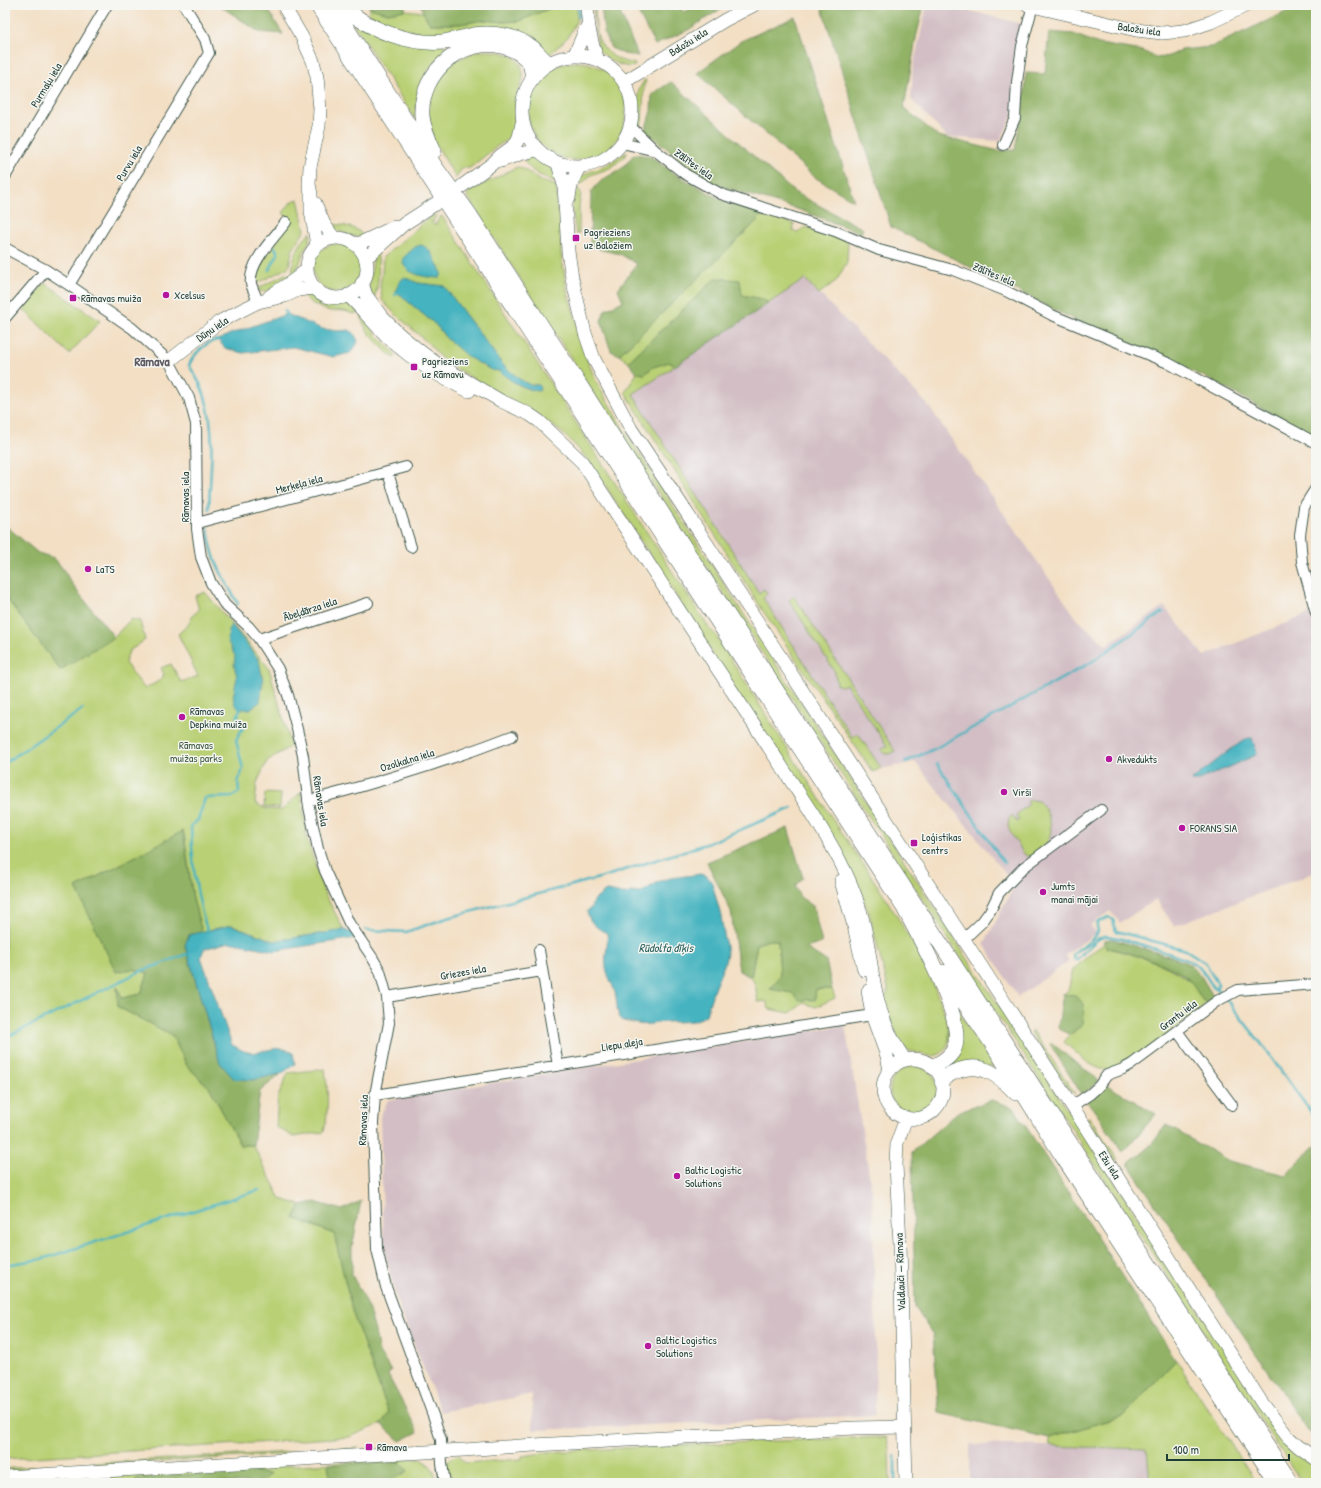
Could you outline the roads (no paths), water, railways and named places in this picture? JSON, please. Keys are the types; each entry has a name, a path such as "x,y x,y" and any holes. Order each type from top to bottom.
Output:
{"highway":[{"path":"317,5 904,908 919,936 945,994 956,1029 954,1049 947,1059 933,1067"},
{"path":"332,5 436,168 470,215 833,778 1291,1483"},
{"path":"343,5 367,23 382,31 402,38 430,42 444,42 485,34 505,36 515,39 533,49 548,64"},
{"path":"436,168 436,156 425,129 422,117 423,102 428,84 440,66 450,57 466,49 492,45 509,48 524,57 530,64 533,76"},
{"path":"919,936 993,1046 1277,1483"},
{"path":"942,1082 950,1073 965,1068 974,1067 984,1069 1006,1082 1038,1117"}],"main road":[{"path":"283,5 305,43 313,61 317,77 320,109 310,167 309,184 311,194 311,212 316,245"},
{"path":"587,5 590,39 598,60"},
{"name":"Baložu iela","path":"624,82 725,20 754,5"},
{"name":"Baložu iela","path":"1031,5 1136,30 1162,33 1184,31 1211,22 1247,5"},
{"path":"574,56 588,24"},
{"path":"462,186 515,145 520,137 523,96 533,76 548,64 561,58 574,56 583,56 598,60 611,67 624,82 629,92 632,104 630,126 622,143 612,154 592,164 580,166 558,164 537,150 526,134 522,124"},
{"path":"492,164 520,154 537,150"},
{"path":"558,164 564,185 566,212"},
{"path":"566,212 570,185 580,166"},
{"path":"311,194 324,224 334,238"},
{"path":"366,258 404,224 435,204"},
{"name":"Ežu iela","path":"566,212 568,251 572,278 585,333 594,359 617,406 964,939 1262,1403 1288,1437 1316,1459"},
{"path":"356,245 392,227 404,224"},
{"path":"334,238 346,240 356,245 366,258 367,266 366,275 356,290 348,295 330,297 322,294 314,288 310,282 306,269 308,258 316,245 325,240 334,238"},
{"name":"Dūņu iela","path":"169,361 219,322 261,301 294,280 306,269"},
{"path":"362,283 371,304 399,334 436,363 501,401 529,414 539,421 582,462 808,807 842,863 857,901 867,940 877,996 882,1014 890,1036 905,1060"},
{"name":"Dūņu iela","path":"261,301 285,296 298,290 314,288"},
{"path":"348,295 390,339 422,365 453,383 482,396 501,401"},
{"path":"830,844 857,939 872,1015 887,1056 890,1070"},
{"path":"905,1060 918,1060 926,1062 933,1067 939,1074 943,1090 942,1098 936,1109 924,1117 915,1119 906,1118 891,1108 886,1100 884,1092 884,1083 890,1070 905,1060"},
{"name":"Valdlauči — Rāmava","path":"906,1118 897,1143 896,1165 900,1244 906,1483"},
{"path":"5,1477 534,1445 855,1428 905,1427"}],"street":[{"name":"Purmaļu iela","path":"5,177 107,5"},
{"name":"Purvu iela","path":"69,285 209,54 205,39 184,5"},
{"path":"1003,145 1015,118 1017,82 1022,46 1031,5"},
{"name":"Zālītes iela","path":"630,126 656,151 686,174 721,194 835,231 879,250 953,270 1006,291 1052,315 1168,363 1316,443"},
{"name":"Zālītes iela","path":"622,143 656,151"},
{"path":"261,301 251,284 253,268 260,255 286,222"},
{"name":"Rāmavas iela","path":"5,248 46,270 132,328 169,361 189,398 196,424 197,523 201,557 211,583 226,605 259,639 278,669 288,695 297,729 308,801 318,849 327,876 349,923 380,971 387,997 389,1022 375,1095 374,1131 377,1249 386,1287 441,1440 442,1464 445,1483"},
{"path":"5,318 46,270"},
{"name":"Merķeļa iela","path":"197,523 406,467"},
{"path":"388,473 411,548"},
{"path":"1316,488 1304,507 1300,535 1302,562 1316,613"},
{"name":"Ābeļdārza iela","path":"259,639 368,603"},
{"name":"Ozolkalna iela","path":"308,801 357,788 456,757 512,736"},
{"path":"964,939 982,922 990,911 999,893 1024,867 1101,810"},
{"path":"539,950 558,1066"},
{"name":"Griezes iela","path":"387,997 542,971"},
{"name":"Grantu iela","path":"1072,1106 1090,1094 1099,1086 1107,1075 1132,1064 1217,1000 1238,990 1316,984"},
{"name":"Liepu aleja","path":"375,1095 872,1015"},
{"path":"1177,1031 1232,1105"}],"water":[{"path":"421,245 428,249 433,256 442,273 440,278 416,274 406,268 403,263 403,258 415,247"},
{"path":"404,277 418,283 444,286 503,365 519,379 530,385 539,385 540,390 538,391 524,387 512,381 499,371 491,370 468,357 446,338 436,325 401,295 396,293 398,284"},
{"path":"287,314 322,329 339,331 349,330 354,333 358,341 356,346 350,353 334,357 293,347 243,353 225,348 218,340 230,334"},
{"path":"231,624 259,660 263,681 260,702 250,709 239,709 235,705 233,697 237,677 234,665 235,656 227,640"},
{"path":"1249,738 1252,738 1257,753 1256,755 1197,781 1192,781 1234,747"},
{"name":"Rūdolfa dīķis","path":"700,874 707,876 712,883 721,916 727,953 725,963 714,989 706,1015 692,1021 663,1022 645,1025 623,1021 618,1012 615,993 607,970 607,933 594,924 589,918 587,911 591,908 593,901 606,891 621,894 628,894 631,892 640,893 660,881"},
{"path":"231,925 274,941 344,930 354,933 356,938 274,951 229,942 204,949 201,957 232,1045 247,1052 281,1049 293,1053 295,1064 281,1074 252,1080 234,1079 220,1063 185,945 189,935"}],"waterway":[{"path":"579,5 579,17"},
{"path":"269,270 278,254 275,247"},
{"path":"209,509 212,445 209,414 206,399 200,384 189,365 205,345 218,340"},
{"path":"208,528 215,559 238,604"},
{"path":"905,762 936,748 1090,663 1163,612"},
{"path":"207,930 195,879 191,826 198,820 205,798 232,797 239,792 238,782 243,769 236,740 243,728 237,719 240,708"},
{"path":"5,763 83,709"},
{"path":"937,764 1004,863"},
{"path":"366,930 406,932 447,918 603,877 709,843 792,808"},
{"path":"1217,988 1218,984 1206,963 1186,950 1116,931 1113,920 1108,917 1097,923 1098,931 1096,935 1073,955 1074,959 1077,959 1094,942 1105,936 1122,939 1165,952 1195,964 1203,972 1214,988 1217,988 1223,995"},
{"path":"5,1038 139,972 187,954"},
{"path":"1226,999 1260,1042 1316,1119"},
{"path":"5,1265 42,1259 259,1190"},
{"path":"895,1456 895,1483"}],"place":[{"name":"Pagrieziens uz Baložiem","path":"576,238"},
{"name":"Xcelsus","path":"166,295"},
{"name":"Rāmavas muiža","path":"73,298"},
{"name":"Pagrieziens uz Rāmavu","path":"414,367"},
{"name":"LaTS","path":"88,569"},
{"name":"Rāmavas Depkina muiža","path":"182,717"},
{"name":"Akvedukts","path":"1109,759"},
{"name":"Virši","path":"1004,792"},
{"name":"FORANS SIA","path":"1182,828"},
{"name":"Loģistikas centrs","path":"914,843"},
{"name":"Jumts manai mājai","path":"1043,892"},
{"name":"Baltic Logistic Solutions","path":"677,1176"},
{"name":"Baltic Logistics Solutions","path":"648,1346"},
{"name":"Rāmava","path":"369,1447"}],"district":[{"name":"Rāmava","path":"152,361"}],"park label":[{"name":"Rāmavas muižas parks","path":"196,751"}]}
